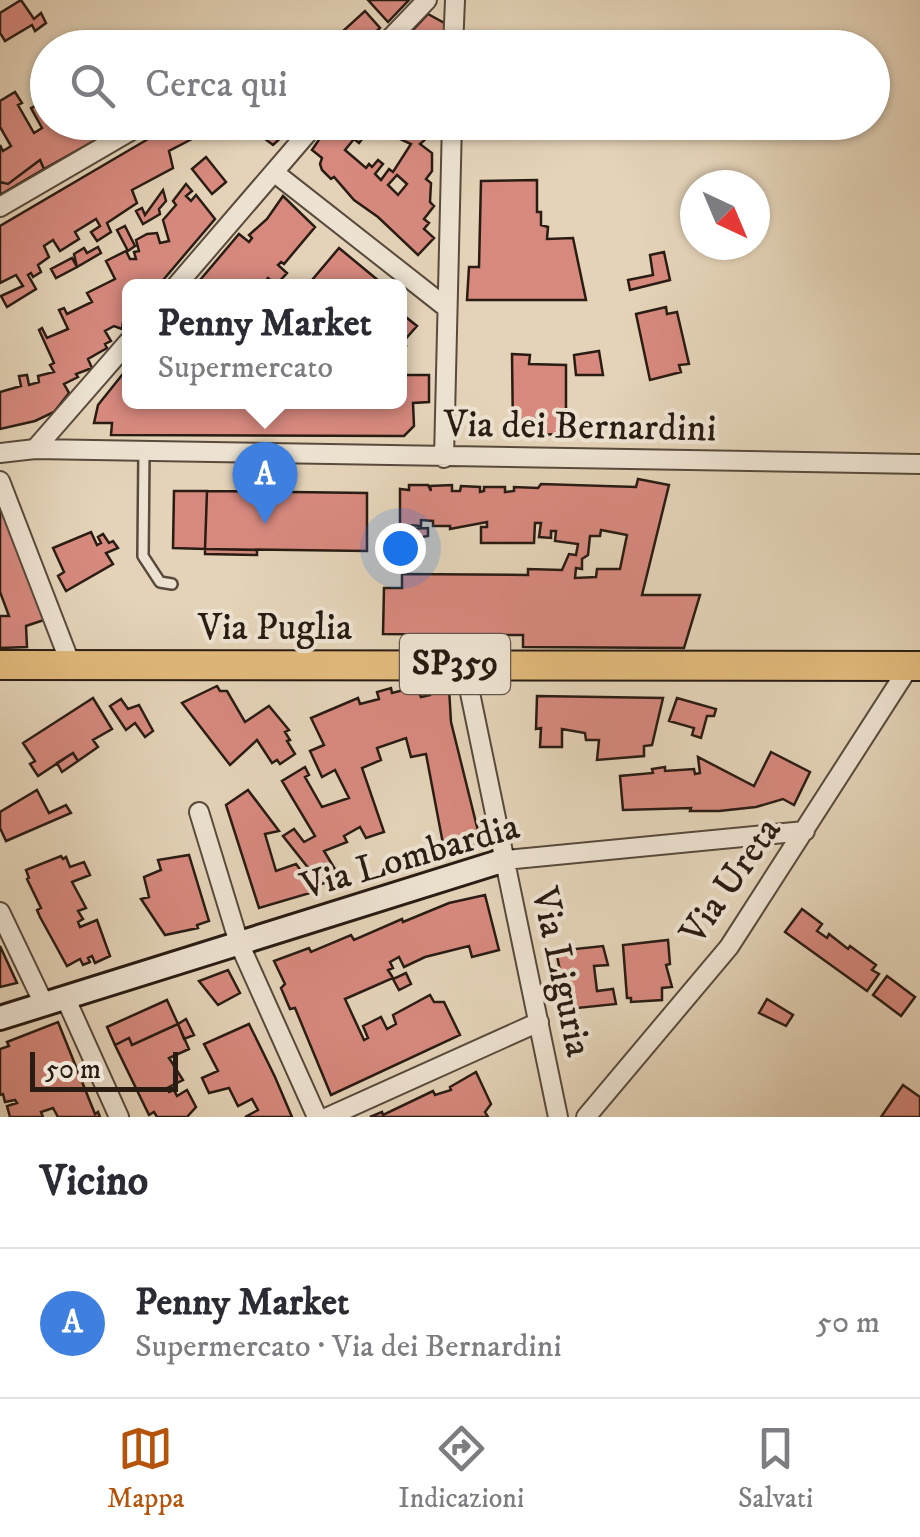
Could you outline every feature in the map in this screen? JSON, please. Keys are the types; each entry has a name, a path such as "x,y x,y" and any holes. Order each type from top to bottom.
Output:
{"main road":[{"name":"Via Puglia","path":"0,665 916,668"}],"street":[{"path":"398,30 427,0"},
{"path":"454,0 454,30"},
{"path":"0,207 115,140"},
{"path":"182,279 302,140"},
{"path":"444,458 452,140"},
{"path":"275,173 447,308"},
{"path":"36,449 122,349"},
{"name":"Via dei Bernardini","path":"0,453 36,449 920,464"},
{"path":"0,481 70,665"},
{"name":"Via Liguria","path":"464,664 558,1117"},
{"name":"Via Ureta","path":"586,1117 729,948 916,668"},
{"path":"199,812 238,943 317,1117"},
{"name":"Via Lombardia","path":"0,1018 505,860 805,831"},
{"path":"0,912 118,1117"},
{"path":"328,1117 538,1022"}],"lane":[{"path":"144,451 143,556 160,582 172,584"}],"building":[{"path":"21,0 34,19 41,13 46,23 36,30 32,25 5,41 0,33 0,13"},
{"path":"368,0 409,0 388,22"},
{"path":"365,11 380,28 378,30 344,30"},
{"path":"428,14 448,25 448,30 413,30"},
{"path":"15,92 22,103 18,105 30,126 30,140 96,140 44,169 40,160 8,184 0,182 0,145 3,151 11,146 0,127 0,101"},
{"path":"146,140 190,140 169,151 173,168 132,190 137,203 107,223 111,232 97,241 91,232 100,226 96,219 75,232 79,239 60,251 53,240 44,246 49,257 38,265 41,272 33,277 28,275 36,289 7,307 1,296 23,286 16,275 0,283 0,226"},
{"path":"319,140 353,140 345,150 366,168 378,160 383,164 375,174 381,180 389,169 393,172 411,144 402,140 424,140 420,144 432,153 432,171 426,179 431,183 430,202 434,206 424,219 429,223 424,229 434,238 418,255 322,170 322,158 312,150","holes":["397,175 407,184 398,195 388,185"]},
{"path":"206,157 226,182 212,194 192,169"},
{"path":"40,160 44,169 0,195 0,182 8,184"},
{"path":"537,180 541,225 548,227 547,239 573,238 586,300 467,300 469,267 479,267 481,181"},
{"path":"186,184 192,191 186,196 191,201 196,195 215,219 164,279 122,279 122,329 114,326 105,331 111,341 105,344 107,348 88,359 92,368 64,384 69,393 54,412 0,429 0,392 21,386 19,376 27,375 29,385 39,382 38,376 54,372 50,365 54,363 39,330 42,328 47,338 68,329 59,310 64,308 67,314 92,302 87,293 115,279 106,261 126,251 130,259 136,259 136,240 157,233 160,243 169,241 163,220 176,205 173,201"},
{"path":"163,190 166,201 159,209 160,214 143,224 136,211 142,208 145,215"},
{"path":"283,196 315,227 284,264 278,265 287,273 282,279 201,279 239,234 249,242 249,235 267,219"},
{"path":"125,226 135,246 128,251 117,230"},
{"path":"98,247 101,253 77,267 74,254"},
{"path":"339,248 377,279 313,279"},
{"path":"664,252 670,280 630,290 628,280 653,275 650,255"},
{"path":"72,258 77,267 56,278 51,269"},
{"path":"666,307 667,314 677,312 689,364 679,365 681,372 650,380 636,314"},
{"path":"407,318 417,326 407,337"},
{"path":"599,351 603,375 576,375 574,355"},
{"path":"512,354 530,355 529,364 566,365 566,413 571,413 571,434 513,435"},
{"path":"122,375 122,409 407,409 407,375 429,375 429,402 413,403 414,426 404,436 111,435 112,423 94,423 98,405"},
{"path":"638,479 669,485 642,595 700,595 684,648 523,647 523,635 383,634 384,588 402,588 402,574 528,575 528,569 562,570 569,554 576,555 578,544 555,541 556,531 551,531 551,538 539,537 541,523 535,523 534,543 481,543 481,527 487,527 487,522 450,529 421,520 421,526 400,528 400,489 409,490 409,485 428,485 431,491 430,486 452,485 452,491 460,491 461,486 480,487 480,492 484,487 505,487 505,492 514,491 514,487 538,488 541,484 636,487","holes":["601,530 627,535 620,569 597,569 596,577 575,578 576,568 582,569 582,559 588,555 590,536 600,536"]},
{"path":"174,491 207,491 205,549 173,548"},
{"path":"207,491 367,493 367,551 205,549"},
{"path":"0,505 47,619 26,626 27,647 0,648 0,616 9,616 0,592"},
{"path":"428,528 428,536 405,540 406,529"},
{"path":"91,532 97,545 103,534 118,548 106,553 113,564 66,591 58,576 64,572 53,548"},
{"path":"205,549 257,550 257,555 205,554"},
{"path":"217,686 220,691 227,691 245,722 269,706 289,730 285,732 290,740 287,741 295,754 280,764 277,760 272,763 257,740 230,765 182,703"},
{"path":"416,687 421,697 430,695 429,689 449,688 451,722 481,843 444,849 426,754 411,757 406,738 377,748 381,760 362,768 384,832 366,838 360,827 344,836 347,842 324,851 341,879 321,884 283,836 294,829 304,842 315,836 282,781 305,767 309,775 305,777 322,807 349,798 335,770 322,777 310,751 324,745 311,718 358,698 360,704 379,699 377,692 391,688 392,693"},
{"path":"537,696 663,698 652,745 644,746 644,756 597,760 599,740 586,740 585,733 562,729 562,747 540,747"},
{"path":"93,698 112,729 93,740 98,747 78,761 73,753 38,776 30,764 35,761 23,743"},
{"path":"677,698 716,709 714,716 707,716 701,738 692,735 694,728 669,721"},
{"path":"121,699 128,709 139,705 153,731 145,737 135,723 126,730 110,706"},
{"path":"771,752 810,772 794,805 783,799 719,811 623,810 620,776 653,773 652,769 665,767 665,771 694,769 695,774 700,773 698,757 754,786"},
{"path":"73,753 78,761 62,772 57,763"},
{"path":"37,790 49,813 66,805 71,813 6,841 0,828 0,812"},
{"path":"248,790 279,831 265,834 276,871 296,864 314,888 310,893 259,908 226,805"},
{"path":"189,855 209,921 197,925 198,928 165,935 141,899 149,897 144,877 161,870 158,860"},
{"path":"66,857 70,867 84,862 90,875 72,882 86,908 78,911 83,919 78,922 80,927 97,920 110,956 95,963 92,956 83,965 80,959 67,966 40,917 37,910 41,908 27,879 26,870"},
{"path":"485,895 499,950 472,957 469,946 425,957 404,967 399,957 390,962 393,968 388,970 393,978 345,999 364,1040 368,1038 363,1026 381,1017 387,1029 396,1024 393,1015 430,995 434,1002 444,1002 460,1035 331,1095 295,1008 290,1009 281,988 285,984 274,961 309,948 311,952 351,935 354,940 402,919 403,922 449,903"},
{"path":"802,909 822,924 817,931 827,938 829,934 848,949 850,946 876,965 872,970 879,974 867,991 785,932"},
{"path":"668,940 670,964 666,965 672,987 662,988 662,1000 631,1002 627,998 623,945"},
{"path":"0,946 17,983 0,987"},
{"path":"603,946 608,965 594,966 597,991 613,989 616,1004 568,1009 556,951"},
{"path":"228,970 240,993 218,1005 199,981"},
{"path":"406,973 411,984 399,990 393,979"},
{"path":"887,976 915,997 901,1016 873,995"},
{"path":"767,999 793,1015 786,1026 759,1013"},
{"path":"167,1000 178,1024 132,1045 129,1038 115,1045 107,1027"},
{"path":"186,1019 194,1035 184,1039 178,1024"},
{"path":"58,1022 95,1114 98,1112 100,1117 58,1117 53,1108 41,1112 43,1117 10,1117 7,1106 17,1103 5,1102 3,1094 0,1095 0,1049 9,1046 7,1042"},
{"path":"178,1024 189,1049 169,1058 183,1080 167,1088 177,1096 187,1090 196,1107 187,1117 157,1117 154,1112 149,1115 115,1045 129,1038 132,1045"},
{"path":"249,1024 292,1117 245,1117 258,1110 252,1099 238,1106 229,1088 209,1093 202,1078 218,1071 204,1044"},
{"path":"476,1072 491,1104 485,1112 488,1117 370,1117 382,1112 383,1115 433,1091 435,1095 451,1090 450,1087"},
{"path":"903,1085 920,1097 920,1117 881,1117"}],"place":[{"name":"Penny Market","path":"265,524"}]}
